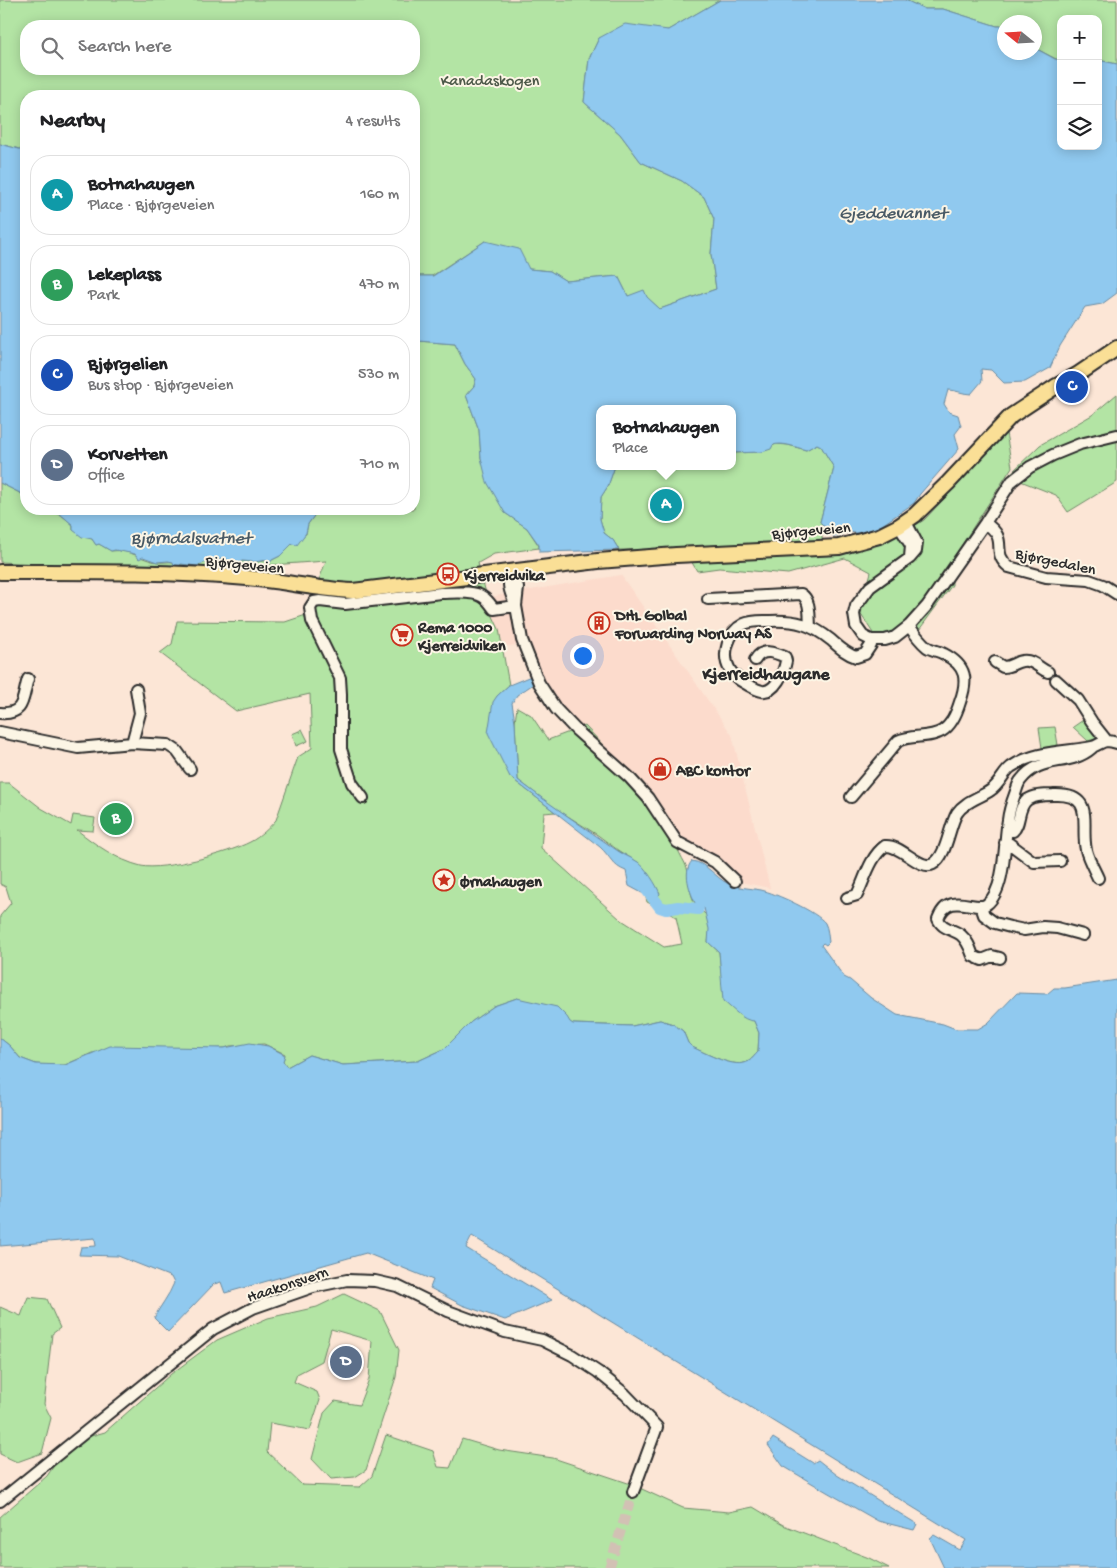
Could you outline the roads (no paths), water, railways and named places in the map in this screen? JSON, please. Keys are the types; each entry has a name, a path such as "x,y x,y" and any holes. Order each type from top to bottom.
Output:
{"main road":[{"name":"Bjørgeveien","path":"0,572 179,574 248,578 332,590 353,591 426,582 456,583 512,577 598,561 839,547 879,536 902,524 948,483 997,431 1063,389 1077,376 1117,348"}],"street":[{"path":"902,524 917,543 916,551 910,558 870,587 856,606 854,614 856,626 863,636 871,640 885,640 895,636 909,626 926,606 985,523 1012,481 1030,466 1053,455 1080,444 1117,435"},
{"name":"Bjørgedalen","path":"985,523 997,532 999,537 999,554 1004,564 1008,567 1046,577 1089,580 1117,594"},
{"path":"512,577 509,589 516,606 522,640 539,683 556,709 576,730 629,777 648,798 677,842 715,862 735,881"},
{"path":"363,798 352,783 341,749 342,694 340,678 312,621 310,608 314,602 345,604 455,593 480,595 485,598 494,610 516,606"},
{"path":"708,598 801,594 808,601 810,626"},
{"path":"755,660 758,655 770,652 785,657 786,664 772,688 761,691 755,689 736,677 728,666 726,652 729,640 742,625 754,621 794,622 810,626 846,653 856,657 865,654 871,640"},
{"path":"851,797 898,741 904,738 933,735 943,731 952,722 960,705 966,681 961,669 951,658 927,647 909,626"},
{"path":"994,662 1003,667 1028,661 1052,676 1078,700 1092,722 1112,742"},
{"path":"0,713 13,712 19,707 24,700 28,679"},
{"path":"132,743 140,713 136,689"},
{"path":"0,732 78,748 132,743 168,745 177,751 190,768"},
{"path":"847,898 857,895 877,854 885,846 895,847 924,864 934,864 941,856 953,821 961,808 997,785 1004,773 1012,767 1039,756 1112,742"},
{"path":"1000,958 992,956 982,960 973,956 969,943 960,934 943,926 938,919 940,914 958,902 981,906 987,904 998,887 1002,874 1010,809 1019,781 1029,771 1039,766 1050,762 1072,759 1086,753 1093,747"},
{"path":"1007,830 1013,831 1016,828 1021,808 1028,800 1040,796 1070,796 1078,800 1085,813 1085,849 1098,878"},
{"path":"1006,843 1034,862 1060,862"},
{"path":"981,906 984,915 995,923 1024,930 1043,927 1057,928 1083,935"},
{"name":"Haakonsvern","path":"0,1501 159,1375 213,1329 253,1308 313,1287 347,1280 375,1281 396,1286 448,1311 488,1326 514,1335 542,1340 572,1355 598,1372 636,1404 657,1427 633,1492"}],"water":[{"name":"Gjeddevannet","path":"720,0 905,0 925,9 943,9 997,26 997,60 1042,60 1042,52 1057,59 1057,150 1102,150 1102,61 1117,64 1117,293 1102,304 1085,307 1060,346 1050,368 1025,382 1004,383 991,370 981,369 982,381 971,394 948,390 944,404 949,412 958,415 961,426 955,434 959,449 914,503 882,525 862,534 849,532 834,537 820,522 834,468 821,446 817,444 806,450 777,444 773,445 771,449 762,452 736,453 736,405 596,405 596,470 614,470 608,486 601,497 600,519 604,533 613,540 619,550 539,552 539,545 527,528 505,513 487,482 481,458 479,430 466,395 474,386 476,379 465,364 455,344 420,341 420,276 433,276 485,241 519,249 529,269 550,271 566,281 618,276 628,296 644,290 647,297 660,309 716,289 711,254 714,219 704,197 682,181 641,162 620,134 584,102 589,59 599,38 625,24 668,30"},
{"path":"0,144 20,149 20,493 0,483"},
{"name":"Bjørndalsvatnet","path":"61,515 315,515 308,524 306,533 297,545 292,544 269,564 266,560 255,562 242,561 239,563 235,561 232,563 225,558 220,559 219,562 206,562 197,566 181,564 178,569 174,566 173,562 157,562 143,557 139,559 135,554 111,551 99,544 96,545 92,539 82,537 73,530 73,525"},
{"path":"531,676 535,683 517,695 512,703 515,722 518,780 618,851 641,864 660,894 657,897 653,899 629,886 626,871 615,864 600,847 510,777 488,733 493,702 509,685"},
{"path":"692,861 707,868 731,885 761,890 776,895 821,919 826,925 829,942 826,945 823,943 821,945 844,977 897,1015 943,1024 956,1029 978,1029 988,1023 1017,993 1047,994 1054,988 1117,980 1117,1568 944,1568 930,1538 934,1535 960,1550 966,1540 472,1236 466,1248 552,1300 505,1320 462,1305 430,1288 433,1280 366,1253 225,1293 221,1282 214,1284 168,1332 154,1318 174,1283 171,1277 118,1256 79,1255 81,1247 96,1246 95,1238 0,1246 0,1038 20,1058 36,1064 65,1065 110,1046 224,1048 250,1043 268,1046 285,1055 283,1061 287,1067 309,1055 343,1065 418,1061 444,1049 471,1022 494,1006 517,998 557,1007 573,1024 632,1026 660,1020 673,1024 683,1031 688,1043 692,1047 720,1060 736,1063 749,1061 758,1052 759,1033 754,1021 742,1017 723,1001 719,952 708,942 709,929 704,908 698,909 687,878 687,872"},
{"path":"773,1438 813,1463 818,1460 837,1475 917,1524 914,1530 878,1521 783,1466 768,1445"}],"waterway":[{"path":"644,886 660,907 666,909 678,907 698,909"}],"tunnel":[{"path":"609,1568 633,1492"}],"place":[{"name":"Bjørgelien","path":"1072,387"},
{"name":"Botnahaugen","path":"666,505"},
{"name":"Kjerreidvika","path":"448,574"},
{"name":"DHL Golbal Forwarding Norway AS","path":"599,623"},
{"name":"Rema 1000 Kjerreidviken","path":"402,635"},
{"name":"ABC kontor","path":"660,769"},
{"name":"Lekeplass","path":"116,819"},
{"name":"Ørnahaugen","path":"444,880"},
{"name":"Korvetten","path":"346,1362"}],"district":[{"name":"Kjerreidhaugane","path":"766,673"}],"park label":[{"name":"Kanadaskogen","path":"490,79"}]}
